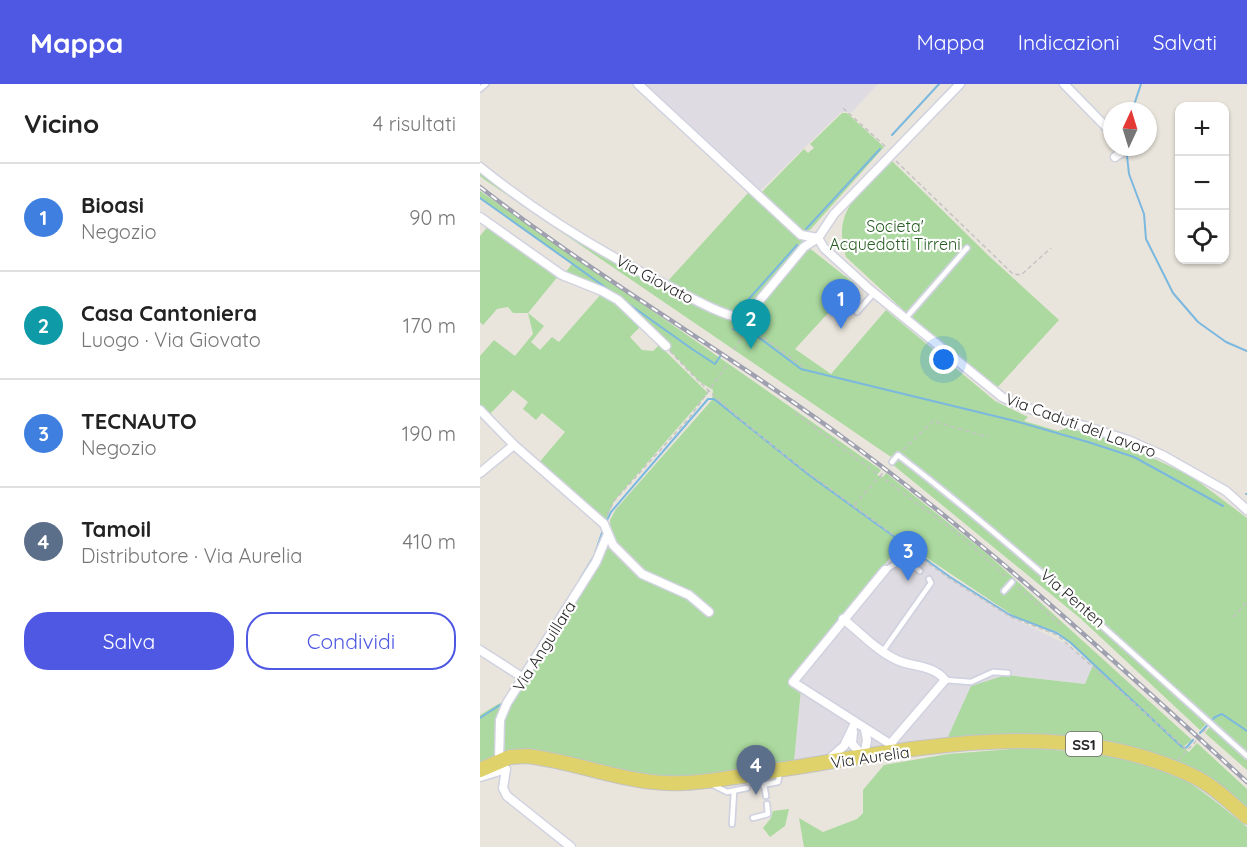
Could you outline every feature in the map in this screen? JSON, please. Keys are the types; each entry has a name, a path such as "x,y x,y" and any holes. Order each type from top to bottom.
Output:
{"main road":[{"name":"Via Aurelia","path":"480,770 499,761 527,756 657,782 681,784 864,757 896,747 1010,741 1062,742 1102,746 1140,755 1172,767 1210,786 1247,817"}],"street":[{"path":"638,84 801,235 818,238"},
{"name":"Via Giovato","path":"480,167 553,219 630,266 703,303 744,319 750,315 804,247 818,238 823,227 960,84"},
{"path":"1064,84 1103,124"},
{"path":"480,217 562,275 618,300 666,346"},
{"name":"Via Caduti del Lavoro","path":"818,238 824,248 874,293 1002,397 1021,406 1128,440 1164,456 1226,491 1247,510"},
{"path":"480,410 514,445 604,524 612,545 642,574 689,595 709,612"},
{"path":"480,473 514,445"},
{"name":"Via Anguillara","path":"499,761 500,720 507,703 603,550 607,536"},
{"path":"843,619 898,661 941,674 945,680 896,747 793,682 843,619 885,570"},
{"path":"480,650 522,677"},
{"path":"855,723 852,744 864,757"},
{"path":"824,763 844,746 855,723"},
{"path":"864,757 867,740 865,729"},
{"path":"480,777 506,769 503,788 507,796 572,847"}],"lane":[{"path":"480,89 486,84"},
{"path":"905,319 967,248"},
{"path":"857,312 874,293"},
{"path":"892,462 898,455"},
{"name":"Via Penten","path":"898,455 989,525 1106,627 1247,756"},
{"path":"885,570 904,559 920,571"},
{"path":"883,651 931,583 930,579"},
{"path":"1004,591 1012,582"},
{"path":"945,680 971,682 993,672 1008,673"},
{"path":"765,796 763,785 778,782 780,770"},
{"path":"705,782 727,792 747,788"},
{"path":"732,824 734,791"},
{"path":"753,818 768,814 767,804"}],"path":[{"path":"843,108 1013,274 1021,275 1051,248"},
{"path":"734,350 746,331 759,334 803,367"},
{"path":"666,346 710,392 799,465 950,579 1011,617 1064,640 1187,750"},
{"path":"604,524 614,501 710,392 727,365"},
{"path":"795,413 957,533 1062,626"},
{"path":"898,455 933,421 988,437"},
{"path":"853,505 884,472"},
{"path":"1233,618 1247,602"},
{"path":"1172,767 1196,741"}],"shaded area":[{"path":"641,84 878,84 852,112 841,112 758,193"},
{"path":"901,543 1011,617 1070,646 1093,665 1085,684 1006,675 947,739 794,761 801,690 789,679"}],"green space":[{"path":"842,113 847,113 884,147 810,230 802,233 759,195 804,149 808,153 814,148 810,144"},
{"name":"Societa' Acquedotti Tirreni","path":"892,161 990,257 1059,320 996,389 937,341 846,257 842,226 846,214 860,192"},
{"path":"480,169 551,221 714,310 751,323 765,300 808,247 855,284 795,349 831,374 886,310 995,401 1028,417 1024,421 1058,431 1067,428 1114,440 1191,476 1247,518 1247,753 1057,580 897,451 891,457 485,180 480,176"},
{"path":"480,191 881,470 877,475 882,478 886,473 986,553 1192,740 1183,747 1189,752 1197,743 1247,789 1247,809 1107,743 1050,734 999,734 947,739 971,686 1006,675 1085,684 1093,665 1058,632 1017,618 903,542 789,679 801,689 794,761 718,775 665,779 520,751 501,752 501,723 506,710 611,539 610,520 616,509 712,400 713,390 700,382 619,298 564,274 572,264 480,198"},
{"path":"748,193 805,241 747,314 740,315 667,282"},
{"path":"488,226 559,275 528,313 513,313 508,307 497,309 483,325 480,322 480,236"},
{"path":"602,293 641,326 630,337 642,350 653,351 659,345 708,393 614,501 604,524 537,465 565,432 542,413 536,420 523,409 528,402 513,390 489,415 480,407 480,356 494,340 515,356 533,334 528,313 544,326 531,342 540,350 552,337 559,342"},
{"path":"898,459 1045,576 1207,723 1200,730 1080,618 892,464"},
{"path":"500,703 497,756 480,763 480,715"},
{"path":"1209,728 1213,728 1247,759 1247,770 1205,733"},
{"path":"1026,748 1109,756 1170,773 1196,787 1247,827 1247,847 804,847 799,818 823,832 857,819 863,813 863,790 884,765 948,754"},
{"path":"789,809 785,826 770,837 763,828 771,818 773,811"}],"waterway":[{"path":"892,135 939,84"},
{"path":"1135,102 1141,84"},
{"path":"806,229 880,149"},
{"path":"1127,156 1129,174 1144,214 1146,239 1173,293 1198,322 1226,342 1247,351"},
{"path":"480,198 715,364 721,355"},
{"path":"738,311 797,245"},
{"path":"757,336 801,369 1015,421 1088,442 1134,457 1223,506"},
{"path":"606,522 611,512 708,399 714,399 809,475 950,577 1010,615 1057,633 1071,643 1182,747 1186,748 1193,740"},
{"path":"580,579 594,556 603,530"},
{"path":"480,718 503,703"},
{"path":"1200,733 1215,717 1222,714 1247,731"}],"railway":[{"path":"480,187 611,281 834,431 942,513 1045,600 1247,782"}],"place":[{"name":"Bioasi","path":"841,329"},
{"name":"Casa Cantoniera","path":"751,349"},
{"name":"TECNAUTO","path":"908,581"},
{"name":"Tamoil","path":"756,795"}]}
